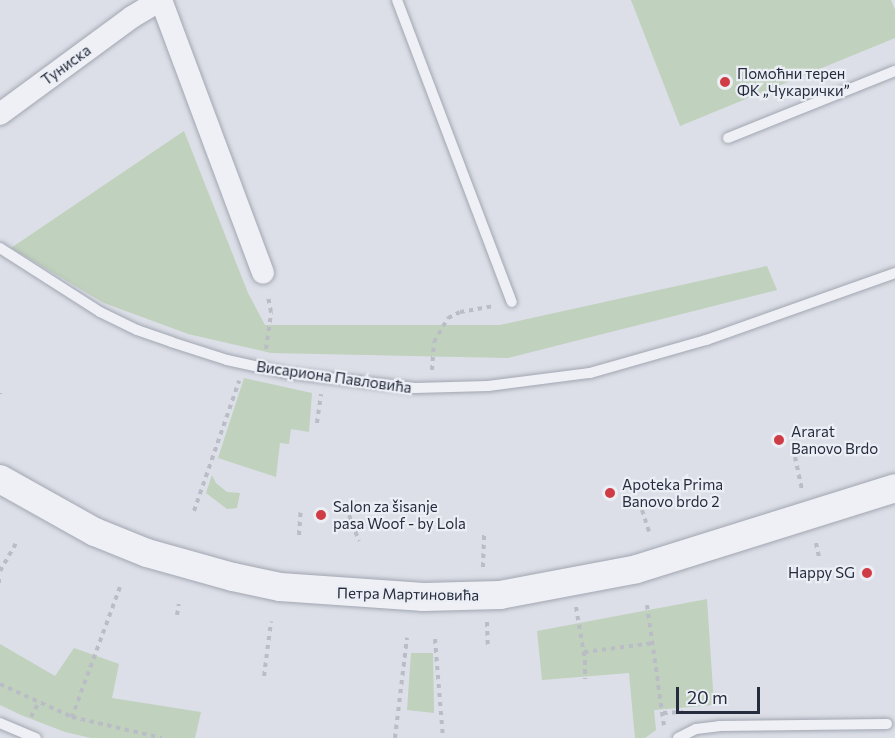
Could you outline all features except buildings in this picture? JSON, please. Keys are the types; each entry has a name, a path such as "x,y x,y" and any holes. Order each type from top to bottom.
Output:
{"street":[{"name":"Туниска","path":"0,114 127,8 160,0"},
{"path":"160,0 263,273"},
{"name":"Петра Мартиновића","path":"0,479 95,532 158,557 280,587 424,597 500,595 637,569 895,488"}],"lane":[{"path":"397,0 512,302"},
{"path":"728,138 895,70"},
{"name":"Висариона Павловића","path":"0,248 59,288 137,330 244,364 323,378 415,388 451,388 539,381 590,373 705,340 895,273"},
{"path":"0,723 36,738"},
{"path":"678,738 696,729 719,726 887,724"}],"path":[{"path":"432,354 434,342 448,318 460,312 512,302"},
{"path":"267,340 270,312"},
{"path":"194,511 244,364"},
{"path":"317,423 323,378"},
{"path":"299,535 301,509"},
{"path":"350,515 359,541"},
{"path":"483,547 484,535"},
{"path":"0,571 17,542"},
{"path":"72,717 120,588"},
{"path":"177,615 179,604"},
{"path":"647,605 663,713 680,712"},
{"path":"579,619 585,679"},
{"path":"264,676 271,621"},
{"path":"488,646 489,635"},
{"path":"395,738 407,638"},
{"path":"435,639 443,738"},
{"path":"584,652 654,643"},
{"path":"0,684 72,717 162,738"}],"green space":[{"name":"Помоћни терен ФК „Чукарички”","path":"631,0 891,0 895,10 895,38 680,126"},
{"path":"184,131 248,293 265,325 500,325 767,266 777,290 508,358 271,353 188,334 104,303 11,248"},
{"path":"244,378 312,393 309,432 291,429 289,444 280,443 276,477 218,458"},
{"path":"212,475 216,483 227,492 240,493 237,508 227,509 206,493"},
{"path":"707,599 714,705 654,710 656,730 645,738 635,738 629,673 542,680 537,631"},
{"path":"0,644 55,676 74,648 119,664 112,698 201,712 195,738 91,738 65,732 0,705"},
{"path":"411,653 433,653 434,713 407,710"}],"place":[{"name":"Помоћни терен ФК „Чукарички”","path":"725,82"},
{"name":"Ararat Banovo Brdo","path":"779,440"},
{"name":"Apoteka Prima Banovo brdo 2","path":"610,493"},
{"name":"Salon za šisanje pasa Woof - by Lola","path":"321,515"},
{"name":"Happy SG","path":"867,573"}]}
